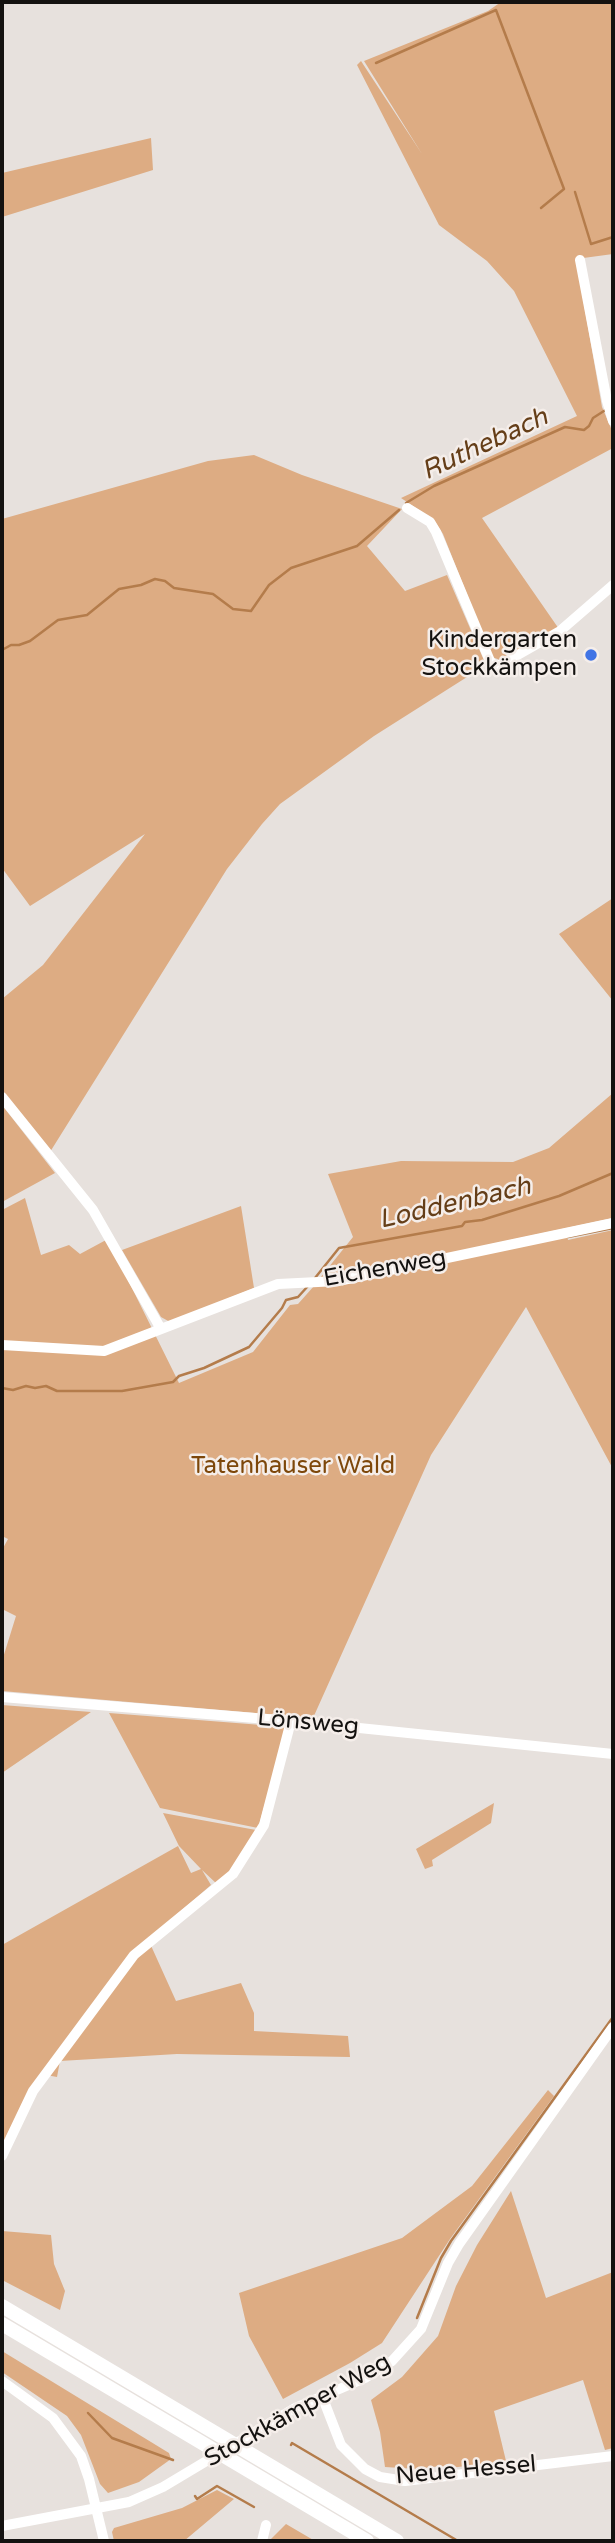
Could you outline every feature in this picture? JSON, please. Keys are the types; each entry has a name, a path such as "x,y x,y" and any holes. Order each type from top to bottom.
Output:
{"highway":[{"path":"2,2306 397,2541"},
{"path":"2,2324 367,2541"}],"street":[{"path":"580,260 612,417"},
{"path":"407,508 430,522 494,665 500,665 560,631 613,585"},
{"path":"2,1097 93,1210 161,1329"},
{"name":"Eichenweg","path":"2,1345 104,1351 278,1284 338,1281 613,1223"},
{"name":"Lönsweg","path":"2,1697 291,1721 613,1754"},
{"path":"2,2156 33,2091 134,1955 233,1874 264,1825 291,1721"},
{"name":"Stockkämper Weg","path":"2,2526 129,2502 163,2487 264,2425 379,2371 392,2361 412,2340 429,2314 445,2271 459,2244 613,2026"},
{"path":"2,2381 53,2418 69,2437 81,2456 104,2541"},
{"name":"Neue Hessel","path":"322,2396 341,2445 365,2469 380,2477 405,2481 613,2456"},
{"path":"262,2541 266,2525"}],"green space":[{"path":"501,2 613,2 613,254 576,259 602,407 613,433 613,448 482,518 559,629 500,660 492,657 443,534 434,520 401,498 577,416 514,291 487,261 439,225 357,65 361,61 422,154 364,61 488,11"},
{"path":"151,138 153,170 2,217 2,173"},
{"path":"254,455 302,475 402,509 367,546 405,591 447,575 486,665 374,736 280,804 262,824 227,869 50,1152 2,1091 2,999 43,965 145,834 30,906 2,868 2,519 208,461"},
{"path":"613,898 613,1001 559,934"},
{"path":"613,1093 613,1218 339,1277 320,1278 353,1237 328,1174 401,1161 513,1162 549,1148"},
{"path":"2,1105 55,1173 2,1202"},
{"name":"Tatenhauser Wald","path":"25,1198 41,1255 69,1245 80,1254 106,1240 179,1383 253,1352 290,1305 298,1304 314,1286 348,1284 567,1235 568,1240 613,1230 613,1469 526,1307 431,1455 313,1718 2,1691 2,1661 16,1616 2,1609 2,1550 8,1539 2,1536 2,1210"},
{"path":"241,1206 254,1288 170,1322 161,1317 122,1250"},
{"path":"2,1705 91,1712 2,1773"},
{"path":"109,1713 287,1727 258,1828 160,1808"},
{"path":"494,1803 491,1823 432,1860 433,1866 425,1869 416,1849"},
{"path":"163,1813 256,1830 231,1872 217,1884 202,1870 211,1885 148,1939 176,2001 241,1983 254,2013 254,2031 348,2036 350,2057 177,2054 60,2061 57,2077 46,2075 32,2089 2,2154 2,1945 178,1846 191,1873 201,1869 179,1846"},
{"path":"548,2090 554,2096 450,2239 382,2343 283,2399 249,2336 239,2293 402,2238 472,2186"},
{"path":"511,2191 546,2298 613,2272 613,2448 605,2450 583,2380 494,2411 506,2461 450,2468 385,2467 380,2432 371,2400 402,2377 438,2336 456,2286 477,2245"},
{"path":"2,2231 51,2235 54,2264 65,2291 60,2310 2,2280"},
{"path":"2,2351 169,2453 171,2459 139,2482 108,2493 100,2484 81,2435 67,2416 2,2372"},
{"path":"217,2490 234,2499 184,2541 114,2541 114,2528 182,2508"},
{"path":"286,2524 315,2541 270,2540"}],"waterway":[{"path":"376,63 496,10 564,189 541,208"},
{"path":"575,192 591,244 613,237"},
{"name":"Ruthebach","path":"406,503 434,486 565,427 584,430 593,418 607,409"},
{"name":"Ruthebach","path":"2,650 30,641 58,620 87,615 119,589 155,579 165,581 174,588 213,594 233,609 251,611 269,585 291,568 357,546 399,510"},
{"name":"Loddenbach","path":"315,1278 339,1248 462,1226 465,1222 482,1220 559,1196 613,1173"},
{"path":"568,1237 613,1228"},
{"name":"Loddenbach","path":"2,1388 13,1390 26,1386 46,1386 57,1391 122,1391 173,1382 179,1376 204,1368 249,1347 286,1300 298,1297 308,1286"},
{"path":"417,2318 441,2258 451,2241 613,2017"},
{"path":"88,2413 112,2438 173,2460"},
{"path":"291,2445 292,2443 458,2541"},
{"path":"195,2496 197,2499 217,2486 254,2507"}],"place":[{"name":"Kindergarten Stockkämpen","path":"591,655"}]}
